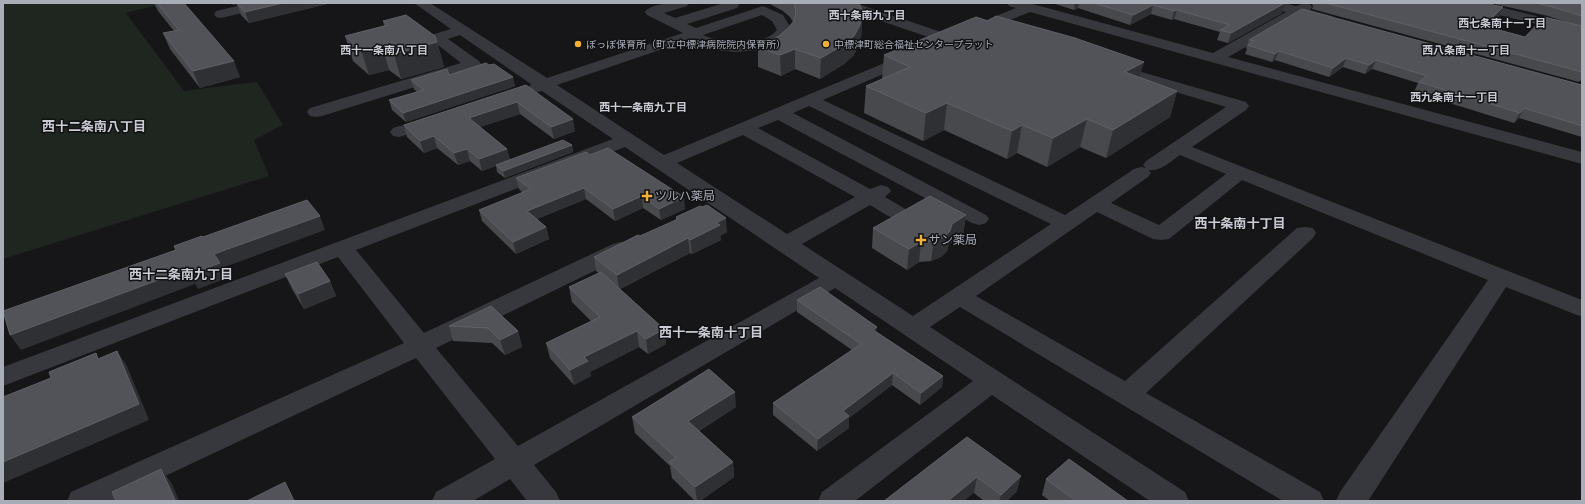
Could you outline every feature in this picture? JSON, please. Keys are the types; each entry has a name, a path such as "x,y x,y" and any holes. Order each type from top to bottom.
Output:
{"street":[{"path":"221,14 267,3"},
{"path":"421,3 546,84 661,163 709,206 785,244 1174,501"},
{"path":"524,92 692,34 764,10 778,18 785,30 777,39 759,45 735,48 715,45 692,34 652,12 682,3"},
{"path":"842,3 951,40"},
{"path":"1268,3 1344,24"},
{"path":"1215,58 1312,3"},
{"path":"1466,3 1487,5 1582,31"},
{"path":"674,23 730,4 753,14"},
{"path":"661,163 951,40 1022,5 1582,158"},
{"path":"976,29 999,36"},
{"path":"316,112 473,64 436,38 463,30"},
{"path":"912,327 1240,106 1097,64"},
{"path":"809,100 1066,223"},
{"path":"779,113 979,219"},
{"path":"398,132 450,116"},
{"path":"744,128 902,214"},
{"path":"3,377 626,140"},
{"path":"1178,148 1582,309"},
{"path":"785,244 936,161"},
{"path":"1096,204 1161,234 1239,173"},
{"path":"1127,394 1306,233"},
{"path":"82,501 419,346 641,239"},
{"path":"342,248 419,346 546,501"},
{"path":"447,501 837,277"},
{"path":"1351,501 1501,277"},
{"path":"959,296 1309,501"},
{"path":"833,501 992,381"}],"shaded area":[{"path":"3,3 166,3 126,13 184,91 257,82 283,125 254,140 269,176 3,259"}],"building":[{"path":"157,3 184,3 234,61 193,71 163,33 179,30"},
{"path":"283,3 245,12 237,4"},
{"path":"793,3 859,3 862,10 862,19 854,36 845,44 821,58 795,49 780,55 758,47 779,36 794,21 796,13 795,5"},
{"path":"1094,3 1285,3 1231,33 1220,30 1230,25 1177,10 1174,11 1153,5 1133,15"},
{"path":"1326,3 1484,3 1503,7 1484,26 1525,37 1544,17 1582,26 1582,72"},
{"path":"1535,3 1582,3 1582,16 1553,7"},
{"path":"1302,9 1582,85 1582,126 1524,108 1520,113 1419,82 1427,76 1376,60 1369,65 1346,58 1333,68 1279,51 1275,54 1248,45 1254,41 1249,40"},
{"path":"406,15 435,36 437,42 394,54 382,45 361,50 345,36 388,25 383,21"},
{"path":"996,16 1075,38 1144,62 1125,72 1177,91 1113,130 1087,119 1053,138 1022,125 1012,131 947,103 926,113 866,86 910,67 884,55 976,17 988,21"},
{"path":"486,63 489,65 494,64 513,77 403,113 389,100 424,90 411,80 447,69 449,75"},
{"path":"526,85 573,119 551,127 517,102 469,118 507,149 479,159 467,149 454,153 434,136 420,141 404,125"},
{"path":"563,140 572,145 503,171 496,165"},
{"path":"608,148 684,197 659,209 642,196 613,209 584,188 527,211 546,227 513,242 479,210 531,189 516,178 586,152 590,155"},
{"path":"930,196 966,215 952,224 950,231 944,237 934,241 921,242 909,249 873,228"},
{"path":"307,200 320,216 214,254 220,263 190,274 188,269 10,335 3,311 176,250 174,246"},
{"path":"707,205 726,218 716,223 720,225 690,240 688,238 617,275 594,257 638,235 640,236 678,219 676,217 700,206 702,207"},
{"path":"317,262 330,281 298,294 285,274"},
{"path":"601,272 664,329 646,339 637,331 584,357 588,361 570,370 546,343 600,317 569,287"},
{"path":"820,287 877,327 873,330 943,376 921,393 893,373 843,411 849,416 818,439 773,403 861,344 797,300"},
{"path":"491,306 518,331 500,340 488,328 449,326"},
{"path":"117,351 139,404 3,462 3,397 51,378 49,372 96,353 98,359"},
{"path":"709,369 735,392 688,421 733,462 695,487 669,462 676,458 632,417"},
{"path":"967,437 1021,476 1001,495 977,477 948,501 884,501"},
{"path":"1069,459 1128,501 1076,501 1046,479"},
{"path":"161,469 175,500 116,501 112,492"},
{"path":"285,482 294,501 247,501"}],"place":[{"name":"ぽっぽ保育所（町立中標津病院院内保育所）","path":"578,44"},
{"name":"中標津町総合福祉センタープラット","path":"826,44"},
{"name":"ツルハ薬局","path":"647,196"},
{"name":"サン薬局","path":"921,240"}],"district":[{"name":"西十条南九丁目","path":"867,15"},
{"name":"西七条南十一丁目","path":"1502,23"},
{"name":"西十一条南八丁目","path":"384,50"},
{"name":"西八条南十一丁目","path":"1466,50"},
{"name":"西九条南十一丁目","path":"1454,97"},
{"name":"西十一条南九丁目","path":"643,107"},
{"name":"西十二条南八丁目","path":"94,126"},
{"name":"西十条南十丁目","path":"1240,223"},
{"name":"西十二条南九丁目","path":"181,274"},
{"name":"西十一条南十丁目","path":"711,332"}]}
